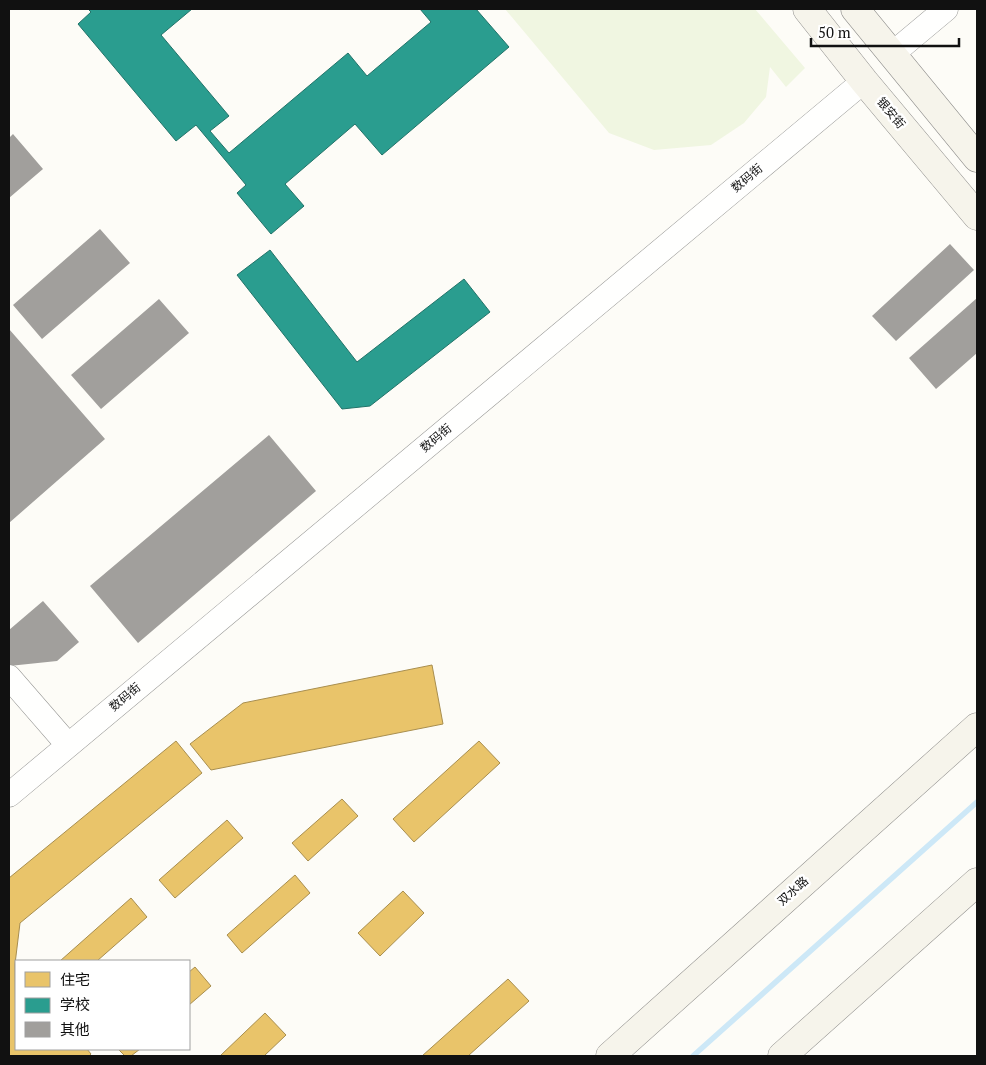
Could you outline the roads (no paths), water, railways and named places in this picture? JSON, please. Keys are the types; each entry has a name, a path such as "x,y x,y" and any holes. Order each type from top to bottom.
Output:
{"main road":[{"name":"银安街","path":"807,9 977,216"},
{"path":"855,9 977,158"},
{"name":"双水路","path":"610,1056 977,727"},
{"path":"782,1056 977,882"}],"street":[{"path":"891,55 946,9"},
{"name":"数码街","path":"9,795 864,80"},
{"path":"9,677 68,745"}],"waterway":[{"path":"693,1056 977,802"}]}
